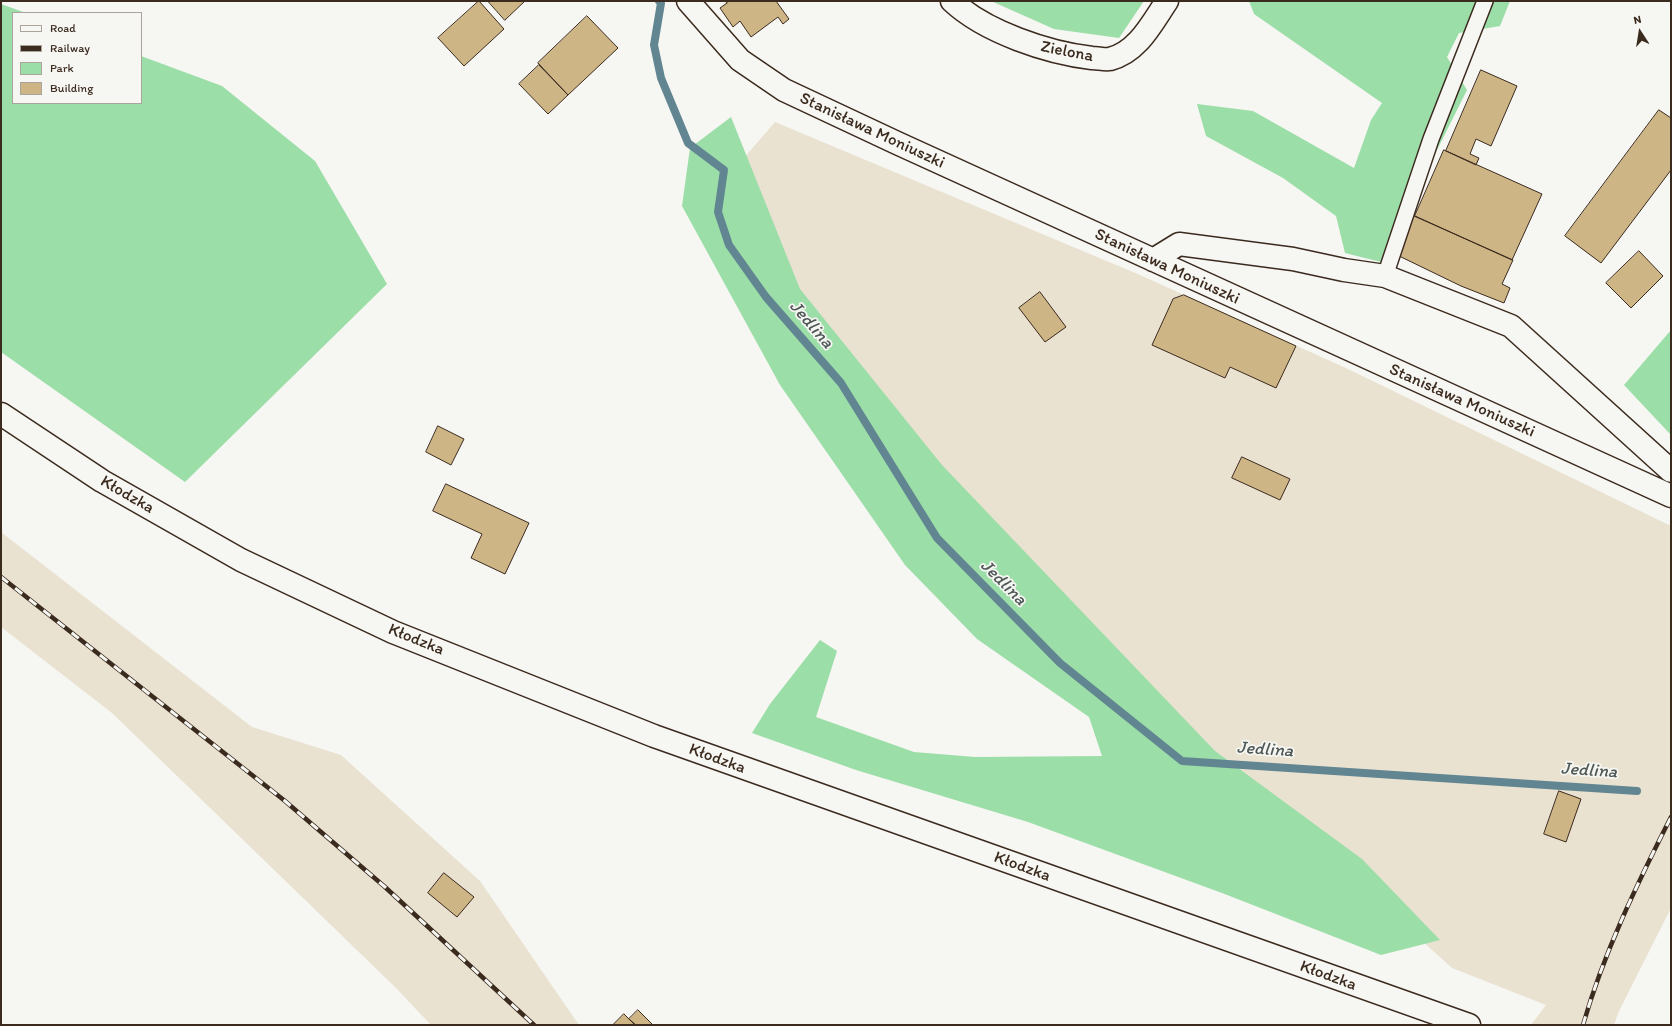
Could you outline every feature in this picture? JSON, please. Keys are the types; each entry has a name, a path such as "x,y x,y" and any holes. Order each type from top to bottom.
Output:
{"street":[{"name":"Stanisława Moniuszki","path":"688,1 740,60 784,90 1671,496"},
{"name":"Zielona","path":"952,1 992,27 1035,46 1072,56 1110,59 1132,48 1148,29 1167,1"},
{"path":"1153,260 1179,244 1285,258 1344,270 1385,276 1511,326 1671,471"},
{"name":"Kłodzka","path":"1,414 102,481 241,560 393,632 654,736 1469,1025"}],"lane":[{"path":"1385,276 1431,139 1485,1"}],"shaded area":[{"path":"775,122 1140,275 1348,369 1671,526 1671,908 1619,1011 1614,1025 1531,1025 1546,1005 1452,968 992,554 742,215 737,166"},
{"path":"1,532 252,727 341,755 480,881 579,1025 431,1025 396,988 112,713 1,627"}],"green space":[{"path":"991,1 1144,1 1119,38 1054,29"},
{"path":"1249,1 1510,1 1500,26 1459,33 1447,57 1467,90 1381,262 1345,253 1336,216 1283,178 1206,136 1197,104 1253,111 1354,168 1371,120 1382,103 1254,14"},
{"path":"1,4 23,12 12,12 12,104 142,104 142,56 222,86 315,161 387,284 185,482 1,352"},
{"path":"731,117 800,289 942,465 1215,751 1362,859 1440,940 1381,955 1222,893 1028,822 856,770 752,733 770,704 820,640 837,651 816,717 914,752 975,757 1102,756 1089,717 977,639 905,565 780,385 682,206 690,148"},
{"path":"1671,330 1671,435 1624,385"}],"building":[{"path":"479,1 504,29 464,66 438,38"},
{"path":"488,1 525,1 505,20"},
{"path":"725,1 776,1 789,19 783,24 778,17 751,37 740,21 733,27 720,8 727,3"},
{"path":"587,16 618,48 568,95 538,63"},
{"path":"539,65 568,95 548,114 519,84"},
{"path":"1481,70 1517,86 1491,146 1476,139 1470,154 1479,158 1476,165 1446,151"},
{"path":"1659,110 1671,118 1671,170 1601,263 1565,236"},
{"path":"1444,150 1542,194 1512,260 1415,216"},
{"path":"1414,216 1513,260 1502,284 1510,288 1504,303 1461,286 1397,255"},
{"path":"1639,251 1663,276 1631,308 1606,283"},
{"path":"1040,292 1066,327 1045,342 1019,308"},
{"path":"1184,295 1296,346 1276,388 1230,367 1225,378 1152,345 1173,299"},
{"path":"438,426 464,439 451,465 426,452"},
{"path":"1242,457 1290,479 1280,500 1232,478"},
{"path":"446,484 529,523 505,574 471,558 482,534 433,511"},
{"path":"1559,791 1581,799 1566,842 1544,834"},
{"path":"444,873 474,897 457,917 428,893"},
{"path":"638,1010 653,1025 636,1025 629,1019"},
{"path":"624,1014 635,1025 613,1025"}],"waterway":[{"name":"Jedlina","path":"659,1 661,3 654,45 661,78 688,143 724,170 718,212 729,245 766,297 841,383 937,538 1060,663 1182,761 1637,791"}],"railway":[{"path":"1,577 285,801 385,887 534,1025"},
{"path":"1583,1025 1591,998 1611,945 1634,893 1671,817"}]}
